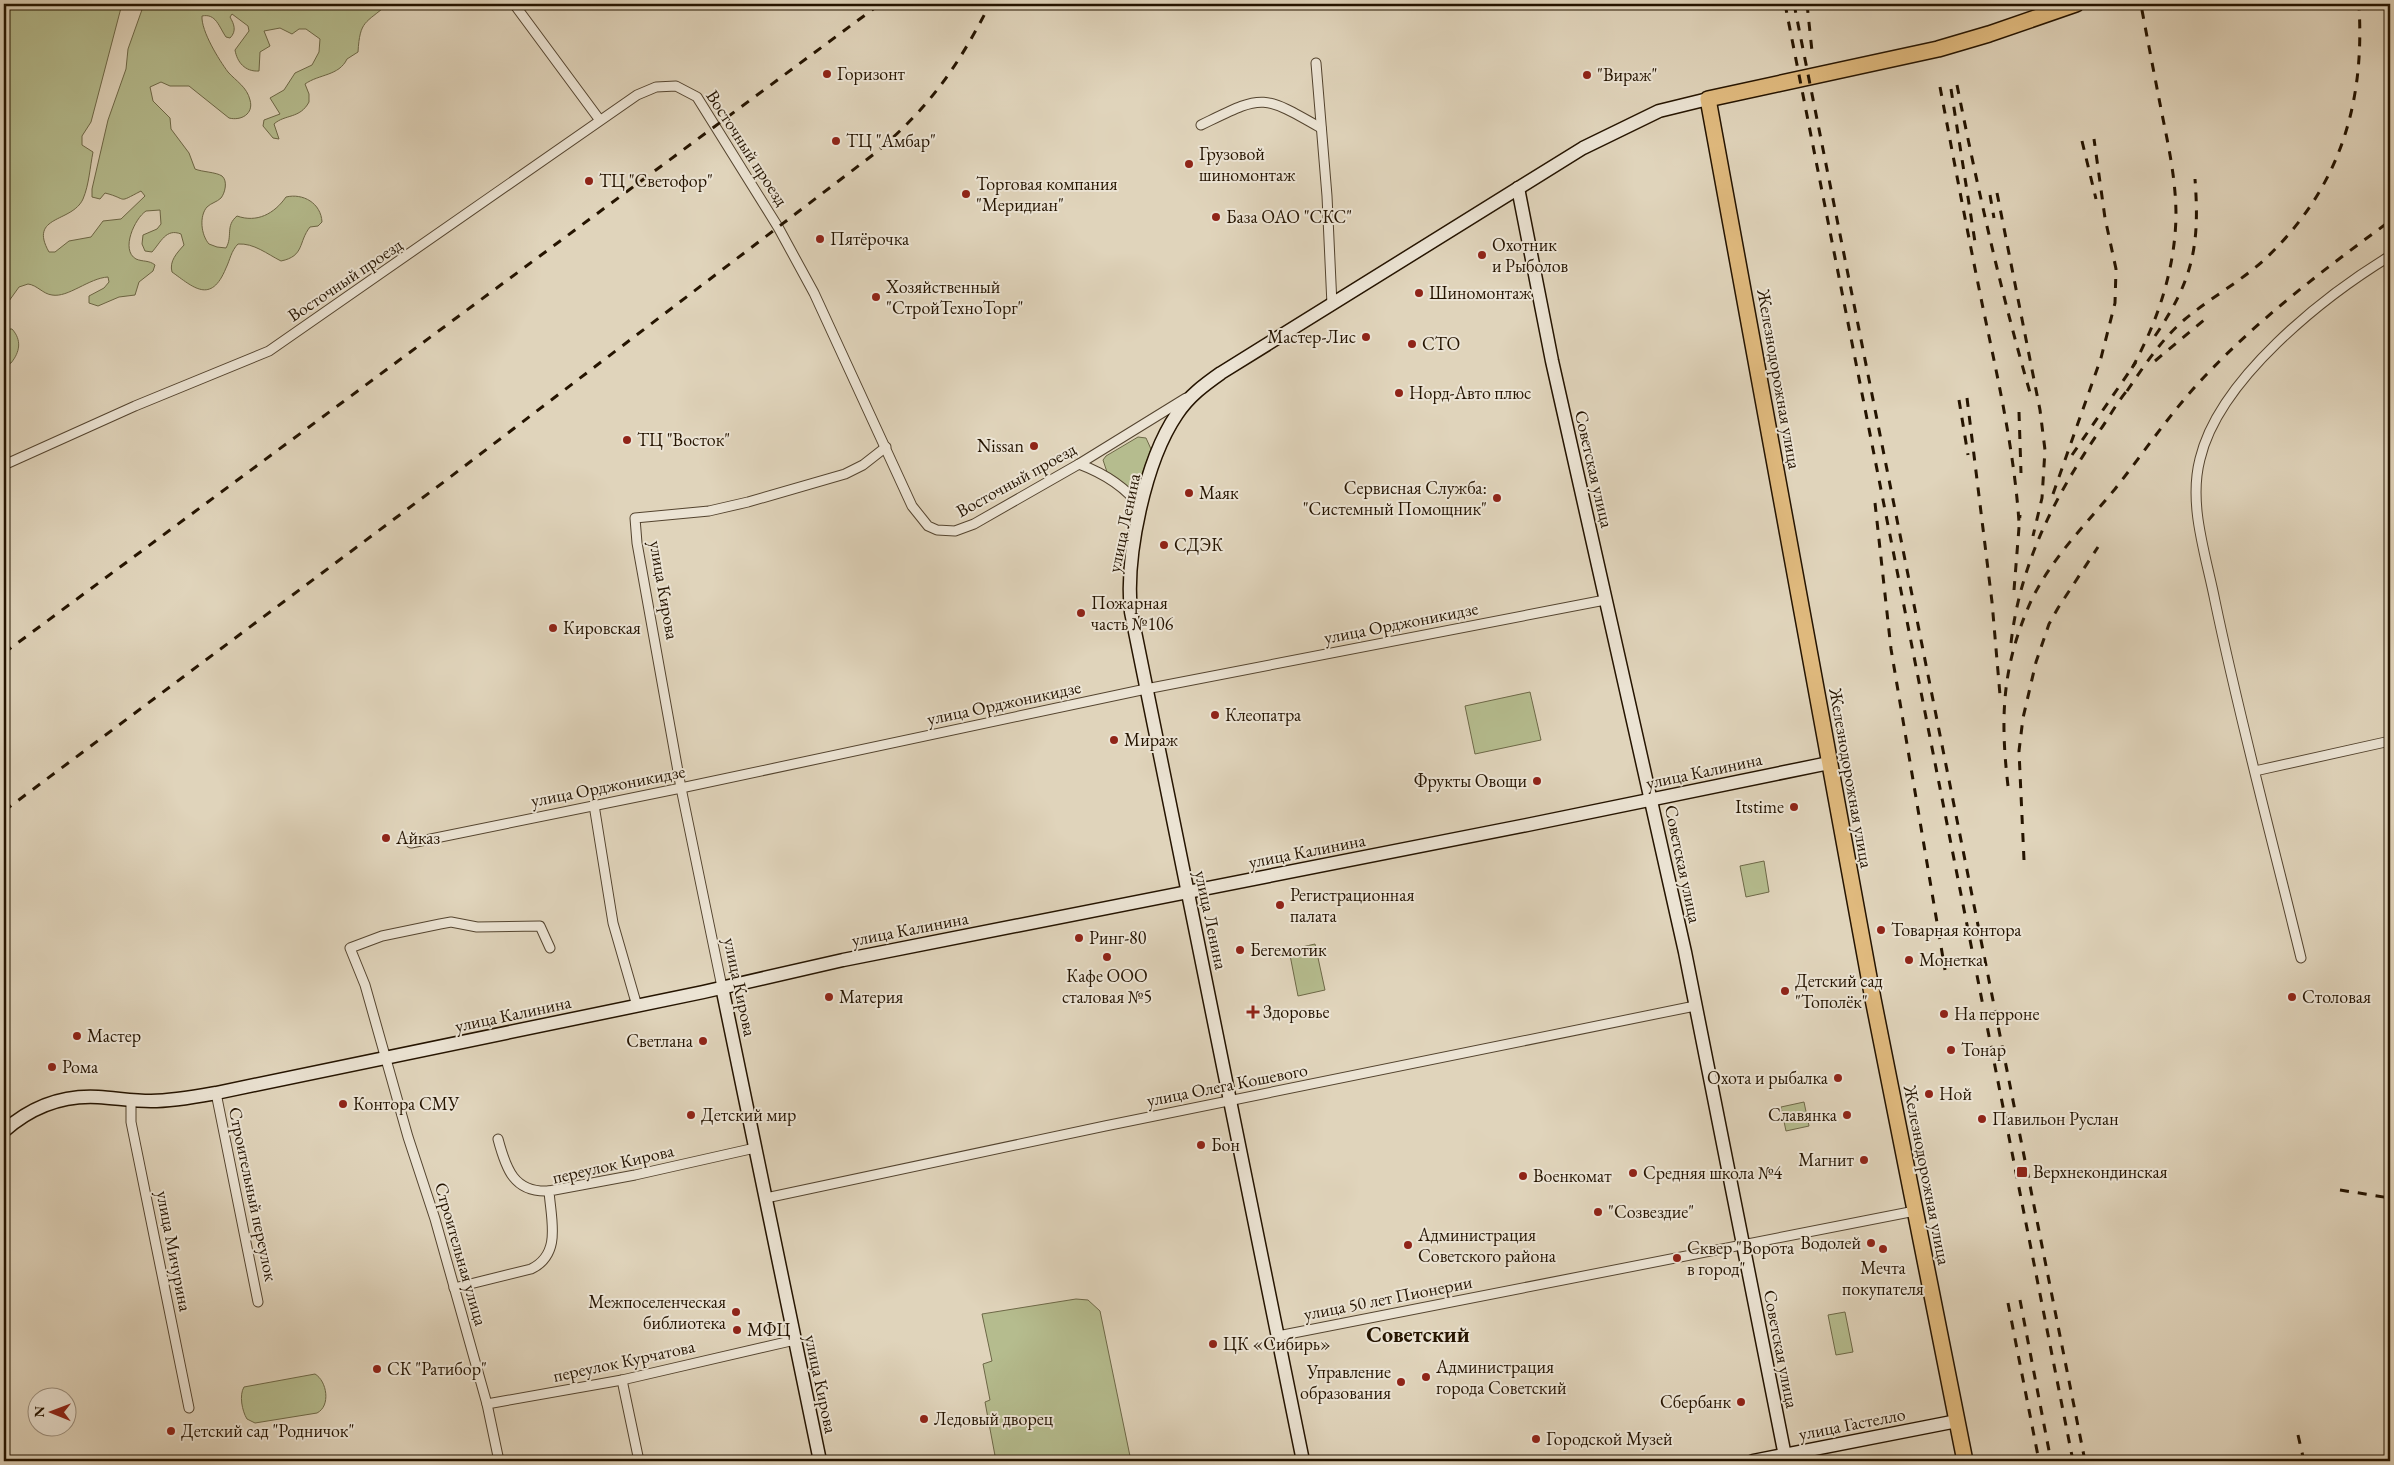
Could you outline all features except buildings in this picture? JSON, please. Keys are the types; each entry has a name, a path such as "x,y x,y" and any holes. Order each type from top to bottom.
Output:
{"main road":[{"path":"1708,99 1938,49 1989,34 2076,4"},
{"name":"Железнодорожная улица","path":"1708,99 1873,999 1965,1461"}],"street":[{"path":"514,4 599,119"},
{"path":"1316,63 1332,305"},
{"name":"Восточный проезд","path":"4,465 118,413 269,351 439,234 599,119 637,95 656,87 676,86 697,97 778,227 808,281 851,368 912,506 928,526 946,532 964,529 1079,464 1192,394"},
{"name":"улица Ленина","path":"1304,1461 1131,612 1129,586 1132,555 1141,508 1167,431 1176,414 1192,394 1221,373 1584,148 1645,117 1708,99"},
{"path":"1200,125 1246,104 1260,101 1278,104 1321,128"},
{"name":"Советская улица","path":"1518,188 1541,313 1696,1006 1785,1458"},
{"path":"2301,958 2222,632 2198,520 2196,492 2200,458 2214,425 2230,398 2275,344 2325,301 2390,256"},
{"name":"улица Кирова","path":"820,1461 681,788 637,543 635,518 709,511 748,502 845,474 863,465 886,448"},
{"path":"1079,464 1102,474 1124,489 1141,508"},
{"name":"улица Орджоникидзе","path":"411,843 1146,690 1605,600"},
{"path":"2255,771 2390,742"},
{"name":"улица Калинина","path":"4,1131 33,1110 54,1101 97,1096 131,1100 176,1100 216,1093 637,1006 843,960 1829,763"},
{"path":"594,805 613,923 637,1006"},
{"name":"Строительная улица","path":"499,1461 487,1404 454,1288 365,985 350,948 382,936 451,922 477,927 540,926 550,948"},
{"name":"улица Олега Кошевого","path":"766,1198 1696,1006"},
{"name":"Строительный переулок","path":"216,1093 258,1302"},
{"name":"улица Мичурина","path":"131,1100 131,1122 189,1408"},
{"path":"498,1140 509,1170 518,1184 529,1190 549,1191"},
{"name":"переулок Кирова","path":"454,1288 532,1269 542,1264 549,1254 552,1244 549,1191 635,1176 756,1148"},
{"name":"улица 50 лет Пионерии","path":"1278,1336 1915,1211"},
{"name":"переулок Курчатова","path":"487,1404 622,1380 795,1340"},
{"path":"622,1380 639,1461"},
{"name":"улица Гастелло","path":"1753,1461 1785,1458 1957,1420"}],"green space":[{"path":"4,4 122,4 91,122 82,136 82,145 93,152 85,194 78,207 48,225 44,231 44,240 49,252 55,252 69,241 91,237 103,221 121,219 145,196 141,191 125,199 105,193 100,199 92,197 92,189 108,120 126,69 128,49 144,4 388,4 362,28 358,52 347,59 339,69 305,84 309,94 309,102 297,114 274,124 279,139 273,138 263,126 264,120 280,114 270,98 284,90 295,73 312,65 319,52 320,39 306,29 299,29 292,34 280,28 264,31 270,46 260,52 259,71 254,71 242,65 235,50 249,31 248,26 232,14 230,17 234,30 230,38 226,37 214,19 202,16 207,37 216,53 228,72 249,95 250,109 242,117 229,118 189,86 170,86 161,82 150,87 153,101 170,118 171,129 189,153 195,169 224,178 225,190 222,196 207,207 203,215 204,236 209,244 226,248 231,224 237,216 258,218 276,208 286,197 305,198 310,201 321,215 322,222 318,226 310,227 298,252 289,259 281,261 250,245 238,244 220,279 214,286 208,289 201,289 187,283 172,272 171,268 176,254 184,245 181,234 168,234 152,252 145,251 142,244 143,235 157,229 161,224 160,210 146,211 134,227 129,242 129,249 131,255 136,259 155,265 153,271 139,282 135,295 119,297 98,306 89,303 89,296 104,288 109,282 108,277 58,295 46,293 28,284 19,287 4,308"},
{"path":"8,329 12,329 15,333 19,346 11,363 4,366 4,353 9,353"},
{"path":"1138,437 1146,438 1151,449 1139,483 1128,487 1107,472 1103,460 1106,456"},
{"path":"1530,692 1541,740 1475,754 1465,706"},
{"path":"1764,861 1769,892 1746,897 1740,866"},
{"path":"1315,944 1325,990 1298,996 1289,950"},
{"path":"1804,1102 1809,1126 1786,1131 1781,1107"},
{"path":"1076,1299 1088,1300 1100,1311 1131,1461 996,1461 985,1402 990,1400 983,1364 992,1361 982,1314"},
{"path":"1845,1312 1853,1352 1836,1355 1828,1315"},
{"path":"315,1374 322,1382 326,1394 324,1405 317,1413 255,1423 247,1419 242,1403 242,1390 244,1387"}],"railway":[{"path":"4,653 880,4"},
{"path":"4,811 445,481 874,154 911,120 940,86 966,48 990,4"},
{"path":"1785,4 2073,1461"},
{"path":"1794,4 2085,1461"},
{"path":"1807,4 1812,51"},
{"path":"2132,368 2150,332 2163,294 2172,256 2176,216 2172,165 2141,5"},
{"path":"2127,391 2168,336 2194,312 2244,277 2263,261 2289,234 2310,206 2328,176 2341,145 2351,113 2357,79 2360,43 2359,6"},
{"path":"1957,85 1991,241 2031,396"},
{"path":"1940,87 2005,415 2017,495 2019,522"},
{"path":"1951,89 1975,242"},
{"path":"2053,494 2101,358 2115,303 2116,269 2105,218 2094,139"},
{"path":"2082,141 2096,199"},
{"path":"2155,336 2178,297 2191,262 2196,224 2195,179"},
{"path":"1997,193 2040,410 2045,450 2042,498 2033,536"},
{"path":"1990,195 1994,218"},
{"path":"2008,786 2004,714 2009,670 2021,625 2031,601 2048,571 2115,489 2171,416 2207,374 2272,312 2390,221"},
{"path":"2155,361 2204,320"},
{"path":"2072,455 2136,362"},
{"path":"2011,643 2022,586 2041,533 2082,457 2131,386"},
{"path":"1967,398 1992,602 2000,695"},
{"path":"1959,400 1968,455"},
{"path":"2019,412 2021,473"},
{"path":"1875,503 1891,649 1945,970"},
{"path":"2014,590 2020,515"},
{"path":"2024,860 2019,751 2023,718 2036,662 2049,624 2098,547"},
{"path":"2340,1190 2390,1198"},
{"path":"2020,1300 2051,1461"},
{"path":"2008,1303 2039,1461"},
{"path":"2298,1435 2304,1461"}],"place":[{"name":"Горизонт","path":"827,74"},
{"name":"\"Вираж\"","path":"1587,75"},
{"name":"ТЦ \"Амбар\"","path":"836,141"},
{"name":"Грузовой шиномонтаж","path":"1189,164"},
{"name":"ТЦ \"Светофор\"","path":"589,181"},
{"name":"Торговая компания \"Меридиан\"","path":"966,194"},
{"name":"База ОАО \"СКС\"","path":"1216,217"},
{"name":"Пятёрочка","path":"820,239"},
{"name":"Охотник и Рыболов","path":"1482,255"},
{"name":"Шиномонтаж","path":"1419,293"},
{"name":"Хозяйственный \"СтройТехноТорг\"","path":"876,297"},
{"name":"Мастер-Лис","path":"1366,337"},
{"name":"СТО","path":"1412,344"},
{"name":"Норд-Авто плюс","path":"1399,393"},
{"name":"ТЦ \"Восток\"","path":"627,440"},
{"name":"Nissan","path":"1034,446"},
{"name":"Маяк","path":"1189,493"},
{"name":"Сервисная Служба: \"Системный Помощник\"","path":"1497,498"},
{"name":"СДЭК","path":"1164,545"},
{"name":"Пожарная часть №106","path":"1081,613"},
{"name":"Кировская","path":"553,628"},
{"name":"Клеопатра","path":"1215,715"},
{"name":"Мираж","path":"1114,740"},
{"name":"Фрукты Овощи","path":"1537,781"},
{"name":"Itstime","path":"1794,807"},
{"name":"Айказ","path":"386,838"},
{"name":"Регистрационная палата","path":"1280,905"},
{"name":"Товарная контора","path":"1881,930"},
{"name":"Ринг-80","path":"1079,938"},
{"name":"Бегемотик","path":"1240,950"},
{"name":"Кафе ООО сталовая №5","path":"1107,957"},
{"name":"Монетка","path":"1909,960"},
{"name":"Детский сад \"Тополёк\"","path":"1785,991"},
{"name":"Материя","path":"829,997"},
{"name":"Столовая","path":"2292,997"},
{"name":"Здоровье","path":"1253,1012"},
{"name":"На перроне","path":"1944,1014"},
{"name":"Мастер","path":"77,1036"},
{"name":"Светлана","path":"703,1041"},
{"name":"Тонар","path":"1951,1050"},
{"name":"Рома","path":"52,1067"},
{"name":"Охота и рыбалка","path":"1838,1078"},
{"name":"Ной","path":"1929,1094"},
{"name":"Контора СМУ","path":"343,1104"},
{"name":"Детский мир","path":"691,1115"},
{"name":"Славянка","path":"1847,1115"},
{"name":"Павильон Руслан","path":"1982,1119"},
{"name":"Бон","path":"1201,1145"},
{"name":"Магнит","path":"1864,1160"},
{"name":"Верхнекондинская","path":"2022,1172"},
{"name":"Средняя школа №4","path":"1633,1173"},
{"name":"Военкомат","path":"1523,1176"},
{"name":"\"Созвездие\"","path":"1598,1212"},
{"name":"Водолей","path":"1871,1243"},
{"name":"Администрация Советского района","path":"1408,1245"},
{"name":"Мечта покупателя","path":"1883,1249"},
{"name":"Сквер \"Ворота в город\"","path":"1677,1258"},
{"name":"Межпоселенческая библиотека","path":"736,1312"},
{"name":"МФЦ","path":"737,1330"},
{"name":"ЦК «Сибирь»","path":"1213,1344"},
{"name":"СК \"Ратибор\"","path":"377,1369"},
{"name":"Администрация города Советский","path":"1426,1377"},
{"name":"Управление образования","path":"1401,1382"},
{"name":"Сбербанк","path":"1741,1402"},
{"name":"Ледовый дворец","path":"924,1419"},
{"name":"Детский сад \"Родничок\"","path":"171,1431"},
{"name":"Городской Музей","path":"1536,1439"}],"district":[{"name":"Советский","path":"1418,1334"}]}
